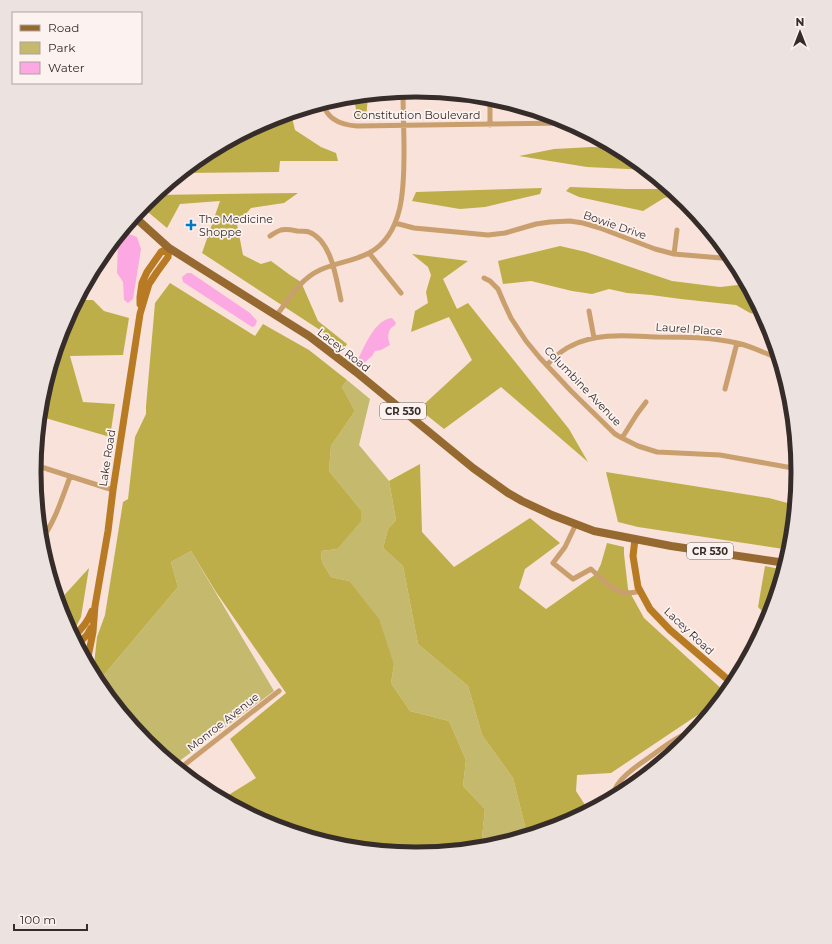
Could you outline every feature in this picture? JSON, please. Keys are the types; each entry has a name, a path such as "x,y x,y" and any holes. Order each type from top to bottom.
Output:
{"main road":[{"name":"Lacey Road","path":"139,220 169,248 309,336 341,360 482,475 508,493 531,505 576,524"},
{"name":"CR 530","path":"576,524 594,531 671,546 780,562"}],"street":[{"path":"276,316 294,291 319,270 370,253 386,239 395,223 403,189 403,98"},
{"path":"490,104 490,125"},
{"name":"Constitution Boulevard","path":"325,109 327,114 337,122 357,126 553,123"},
{"name":"Bowie Drive","path":"395,223 414,228 488,235 505,233 536,224 570,221 600,228 655,249 674,254 724,258"},
{"path":"270,236 281,230 308,232 320,240 325,246 333,265 341,300"},
{"path":"674,254 677,230"},
{"name":"Lake Road","path":"89,654 140,314 142,283 147,272 161,252 169,248"},
{"path":"370,253 401,293"},
{"name":"Columbine Avenue","path":"484,278 490,281 498,289 511,318 526,340 571,391 615,434 638,446 657,452 720,455 791,468"},
{"path":"589,311 594,338"},
{"name":"Laurel Place","path":"547,365 557,355 571,346 594,338 617,336 692,337 711,339 737,343 773,356"},
{"path":"725,389 737,343"},
{"path":"622,438 646,402"},
{"path":"41,467 113,490"},
{"path":"46,533 57,512 70,477"},
{"path":"576,524 565,547 553,563 573,579 591,569 613,588 620,592 627,593 640,591"},
{"name":"Lacey Road","path":"635,539 633,556 638,587 650,609 670,630 728,680"},
{"name":"Lake Road","path":"78,633 84,627 95,606"},
{"path":"82,641 87,636 93,626"},
{"name":"Monroe Avenue","path":"183,766 279,691"},
{"path":"615,789 617,785 638,766 677,738 681,737"}],"green space":[{"path":"347,380 370,399 359,445 389,481 396,520 388,529 383,548 403,566 418,644 468,686 482,735 513,778 526,830 482,841 485,809 463,786 466,760 449,721 410,711 391,683 394,665 349,581 331,577 322,562 321,551 337,549 361,510 329,471 331,446 355,411 342,387"},
{"path":"191,551 274,691 178,762 134,719 118,700 102,677 178,587 171,562"}],"shaded area":[{"path":"368,100 366,120 358,119 355,104 353,102"},
{"path":"292,118 295,130 321,147 336,153 338,161 280,161 279,172 190,173 229,147 250,136"},
{"path":"605,148 638,169 587,167 519,156 554,149"},
{"path":"570,187 662,189 670,197 664,198 643,211 579,197 566,191"},
{"path":"542,188 540,194 485,207 460,209 412,201 416,192"},
{"path":"298,193 284,203 251,208 237,224 243,255 261,264 271,261 301,282 318,321 347,344 344,349 323,332 202,253 220,201 180,204 167,228 147,211 164,195"},
{"path":"560,246 586,252 672,281 720,287 741,285 756,314 750,313 736,305 627,293 609,289 592,294 572,291 531,281 503,284 498,261"},
{"path":"412,254 468,261 443,279 457,309 468,303 569,429 588,462 501,387 444,429 419,409 472,360 449,317 411,332 415,311 428,303 426,292 431,275 428,267"},
{"path":"170,283 255,336 263,324 309,350 347,380 342,387 355,411 331,446 329,471 361,510 361,521 337,549 321,551 322,562 331,577 349,581 379,619 394,665 391,683 410,711 449,721 466,760 463,786 485,809 482,841 465,844 416,847 367,844 343,840 295,827 272,818 227,796 256,778 230,739 286,693 216,592 191,551 171,562 178,587 102,677 94,664 97,637 105,615 123,502 128,499 135,437 146,414 155,303"},
{"path":"83,300 93,300 104,311 129,318 123,355 70,356 83,402 115,404 110,437 45,418 48,399 61,351"},
{"path":"420,464 422,532 454,567 530,518 560,543 525,569 519,588 546,609 596,574 601,564 607,543 624,547 628,589 644,618 722,689 706,709 611,773 577,775 576,791 586,806 560,818 526,830 513,778 482,735 468,686 418,644 403,566 383,548 388,529 396,520 389,481"},
{"path":"606,472 769,498 789,504 783,549 638,527 618,522"},
{"path":"765,566 778,569 763,612 758,607"},
{"path":"89,568 81,617 75,628 63,597"}],"water":[{"path":"129,234 137,237 141,249 133,299 128,303 124,300 123,282 117,273 118,244 125,236"},
{"path":"187,273 191,273 250,313 257,321 255,326 252,327 183,282 182,277"},
{"path":"391,318 396,323 388,334 390,345 381,350 375,351 363,364 358,361 367,341 375,329 385,320"}],"place":[{"name":"The Medicine Shoppe","path":"191,225"}]}
